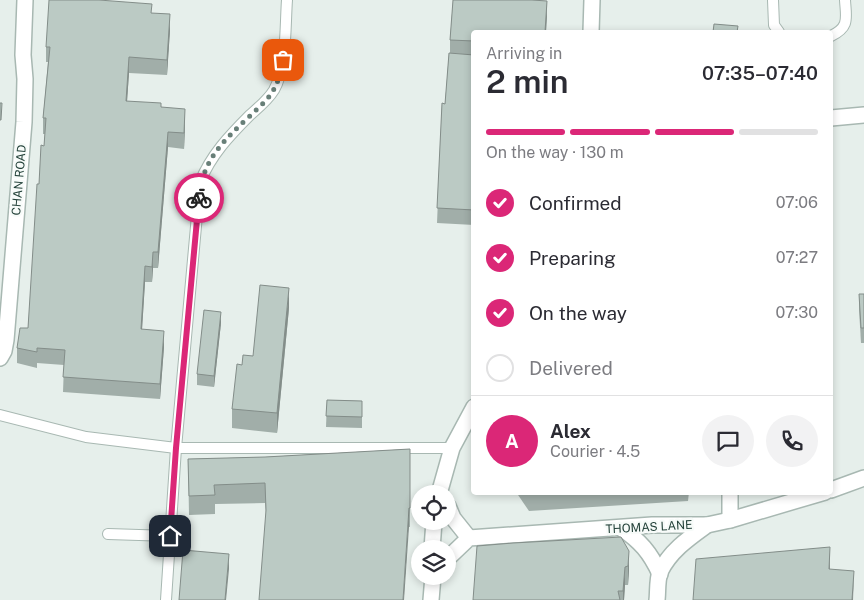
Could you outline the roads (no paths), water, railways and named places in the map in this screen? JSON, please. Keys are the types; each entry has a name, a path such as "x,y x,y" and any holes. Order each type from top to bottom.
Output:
{"street":[{"name":"CHAN ROAD","path":"0,358 4,351 6,340 24,122 25,79 23,55 26,0"},
{"path":"591,30 592,0"},
{"path":"833,118 864,115"},
{"path":"442,485 452,448 471,413"},
{"name":"THOMAS LANE","path":"833,489 864,478"},
{"path":"730,495 730,520"},
{"name":"THOMAS LANE","path":"469,538 652,525 707,524 730,520 814,495"},
{"path":"456,523 469,538 456,550"},
{"path":"657,600 660,574 670,556 682,543 707,524"},
{"path":"621,528 637,539 648,551 660,574"},
{"path":"432,600 433,585"}],"lane":[{"path":"166,600 176,448 200,182 216,151 274,90 283,60 287,0"},
{"path":"773,0 774,25 778,30"},
{"path":"833,35 842,30 846,24 845,0"},
{"path":"0,415 86,437 176,448 452,448"},
{"path":"108,534 170,536"}]}
